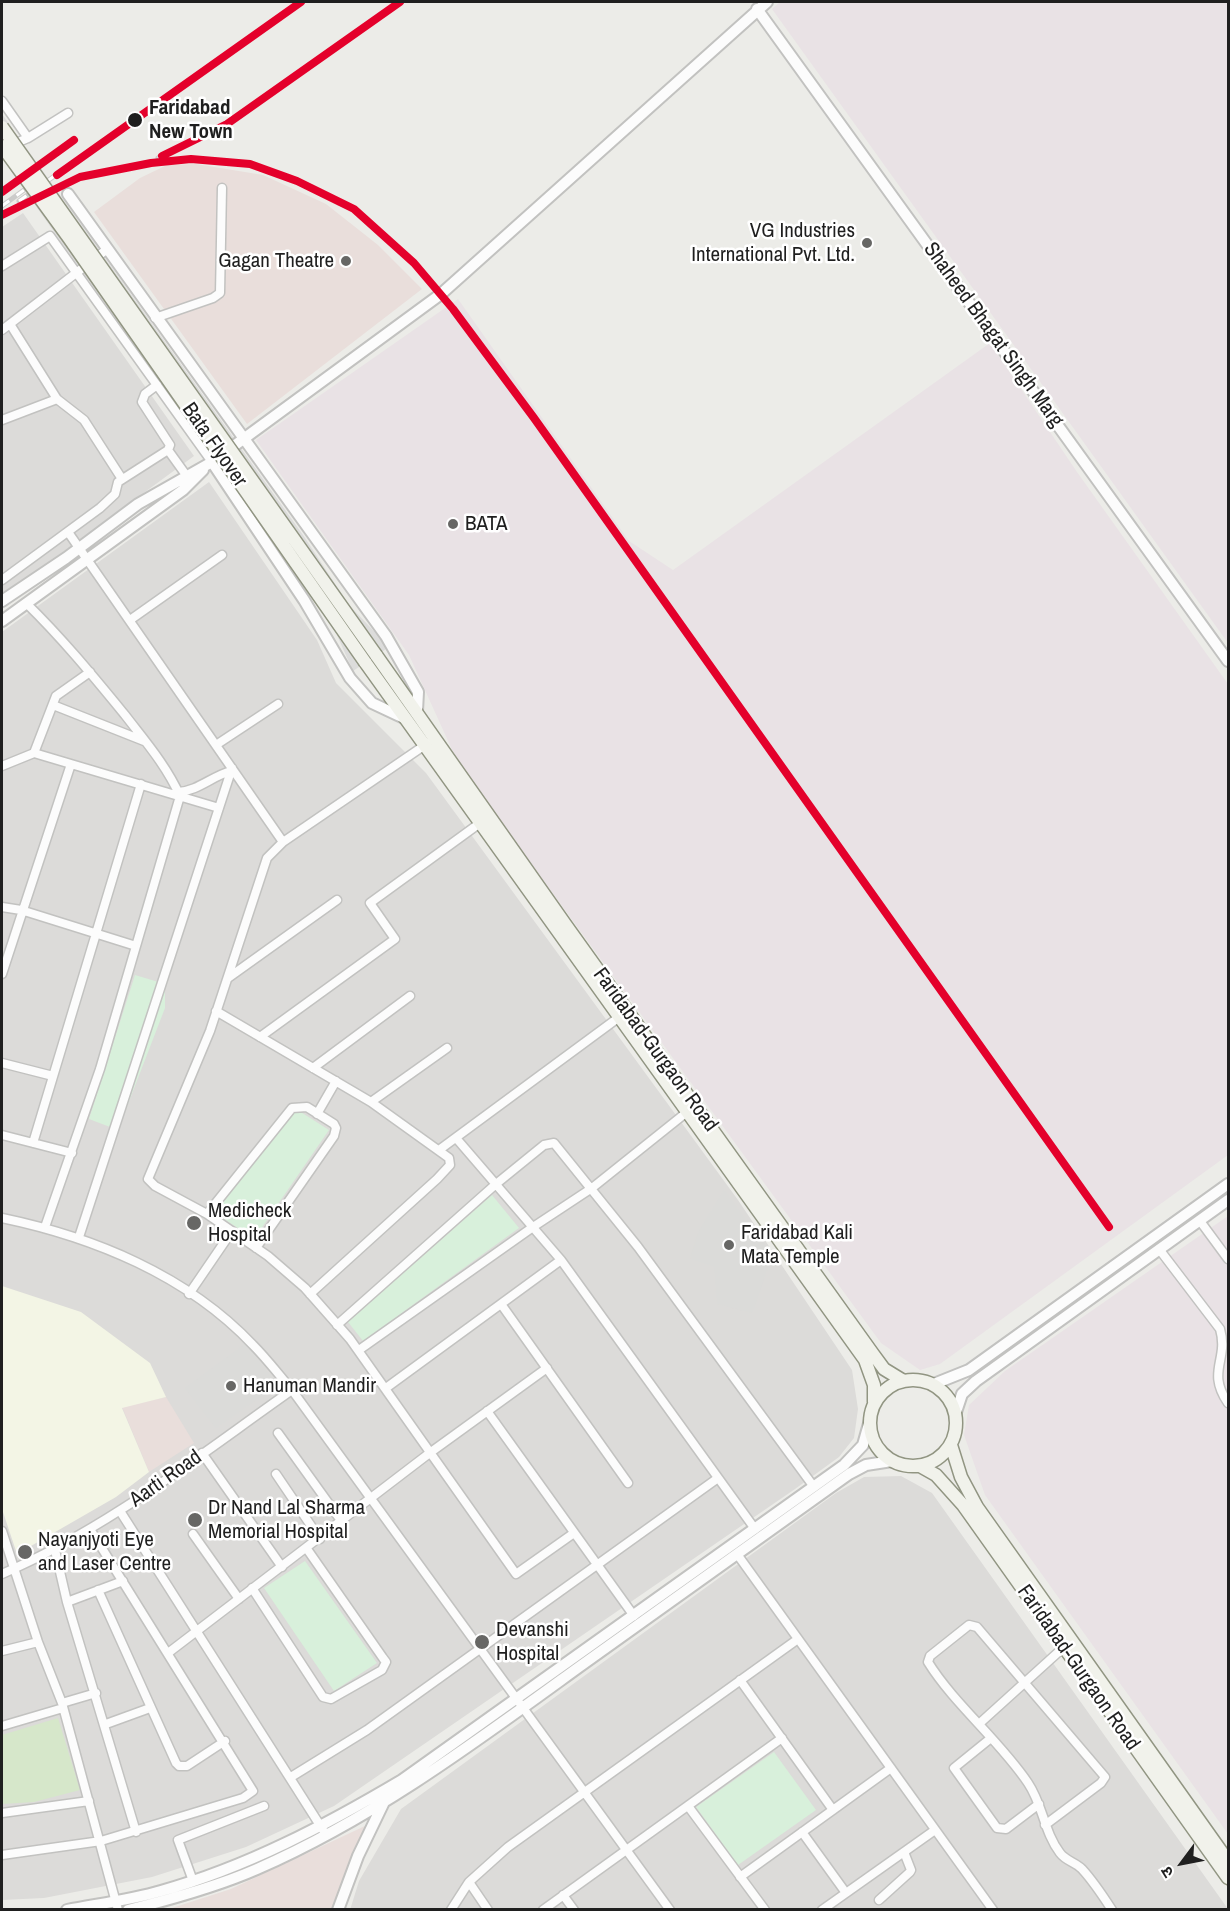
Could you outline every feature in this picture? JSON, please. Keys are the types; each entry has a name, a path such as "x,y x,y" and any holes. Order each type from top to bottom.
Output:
{"main road":[{"name":"Bata Flyover","path":"2,127 371,659 406,719 425,745"},
{"name":"Bata Flyover","path":"2,147 371,659 417,711"},
{"name":"Faridabad-Gurgaon Road","path":"417,711 687,1112 865,1360 874,1385 874,1402"},
{"name":"Faridabad-Gurgaon Road","path":"425,745 480,823 884,1369 902,1380"},
{"path":"918,1379 934,1384 947,1395 956,1412 957,1428 951,1445 940,1457 920,1466 908,1467 892,1461 879,1450 871,1435 870,1420 874,1402 886,1388 902,1380 918,1379"},
{"name":"Faridabad-Gurgaon Road","path":"951,1445 961,1477 977,1507 1228,1861"},
{"name":"Faridabad-Gurgaon Road","path":"920,1466 936,1475 963,1504 1228,1878"}],"street":[{"path":"2,621 183,490 212,462 441,294 766,2"},
{"name":"Shaheed Bhagat Singh Marg","path":"757,9 1228,661"},
{"path":"2,101 28,138"},
{"path":"2,147 28,138 68,113"},
{"path":"155,318 213,298 220,293 222,188"},
{"path":"68,194 403,663 418,692 417,711"},
{"path":"2,266 50,236 212,462 304,600 350,678 372,703 406,719"},
{"path":"2,330 106,250"},
{"path":"10,324 57,399 84,420 122,479"},
{"path":"2,580 115,494 116,485 122,479 168,450 170,446 142,402 145,394 157,385"},
{"path":"2,420 57,399"},
{"path":"168,450 186,475"},
{"path":"2,601 80,548 138,504 212,462"},
{"path":"68,532 284,842"},
{"path":"130,620 222,555"},
{"path":"27,603 60,636 148,743 179,794 100,1069 45,1227"},
{"path":"34,753 56,696 90,672"},
{"path":"216,745 278,704"},
{"path":"53,705 148,743"},
{"path":"436,738 284,842 267,858 260,873 216,1011 148,1176 155,1186 207,1214 256,1248 310,1294 338,1324 386,1388 516,1574 574,1533"},
{"path":"2,766 34,753 219,807"},
{"path":"2,974 21,910 71,764"},
{"path":"179,794 193,790 220,774 232,770"},
{"path":"79,1237 232,770"},
{"path":"33,1143 141,784"},
{"path":"260,1037 395,939 370,903 480,823"},
{"path":"227,978 337,900"},
{"path":"2,907 21,910 136,946"},
{"path":"313,1068 410,996"},
{"path":"216,1011 371,1102 448,1158 450,1165 310,1294"},
{"path":"439,1150 623,1014"},
{"path":"371,1102 447,1048"},
{"path":"2,1063 53,1076"},
{"path":"317,1114 336,1081"},
{"path":"207,1214 292,1107 301,1106 334,1124 336,1128 334,1136 256,1248"},
{"path":"358,1350 592,1188 687,1112"},
{"path":"2,1136 72,1153"},
{"path":"456,1138 561,1260 754,1529"},
{"path":"338,1324 496,1184 544,1145 554,1143 592,1188 814,1487"},
{"path":"934,1384 969,1370 1228,1184"},
{"path":"956,1412 962,1394 976,1381 1228,1200"},
{"path":"2,1218 79,1237 150,1269 227,1321 253,1345 292,1390 518,1705 670,1910"},
{"path":"1200,1221 1228,1259"},
{"path":"189,1294 232,1231"},
{"path":"1159,1249 1220,1329 1224,1341 1216,1378 1228,1403"},
{"path":"386,1388 561,1260"},
{"path":"501,1304 628,1483"},
{"path":"168,1653 431,1452 547,1368"},
{"name":"Aarti Road","path":"2,1574 55,1550 120,1511 292,1390"},
{"path":"487,1411 634,1616"},
{"path":"67,1910 118,1905 192,1881 324,1831 518,1705 634,1616 814,1487 856,1454 862,1445 870,1420"},
{"path":"278,1433 342,1522"},
{"path":"202,1453 282,1566"},
{"path":"128,1910 192,1893 257,1869 324,1831 384,1802 518,1705 849,1474 866,1465 892,1461"},
{"path":"276,1474 320,1539"},
{"path":"291,1777 367,1730 718,1478"},
{"path":"120,1511 324,1831"},
{"path":"2,1855 101,1841 136,1832 252,1794 252,1786 90,1529"},
{"path":"2,1531 38,1642 62,1706 118,1905"},
{"path":"193,1534 239,1599"},
{"path":"252,1588 324,1696 331,1699 382,1670 386,1662 307,1549"},
{"path":"55,1550 67,1602 136,1832"},
{"path":"736,1554 993,1910"},
{"path":"67,1602 123,1581"},
{"path":"98,1590 150,1708 179,1766 187,1766 225,1742"},
{"path":"1045,1825 1101,1783 1105,1777 972,1624 930,1656 928,1662 1026,1780 1040,1804 1045,1825 1060,1853 1083,1869 1112,1910"},
{"path":"451,1910 469,1882 501,1853 798,1639"},
{"path":"2,1651 38,1642"},
{"path":"980,1724 1064,1647"},
{"path":"740,1680 833,1810"},
{"path":"2,1726 96,1693"},
{"path":"105,1724 150,1708"},
{"path":"543,1910 782,1738"},
{"path":"992,1738 954,1768 997,1828 1006,1829 1040,1804"},
{"path":"740,1877 891,1768"},
{"path":"338,1910 358,1856 392,1786"},
{"path":"2,1813 89,1801"},
{"path":"192,1881 178,1840 264,1806"},
{"path":"688,1806 765,1910"},
{"path":"822,1910 935,1830"},
{"path":"802,1832 846,1893"},
{"path":"879,1900 910,1871 904,1852"},
{"path":"469,1882 488,1910"},
{"path":"563,1895 574,1910"}],"shaded area":[{"path":"780,2 1228,2 1228,643 772,9"},
{"path":"196,164 263,175 326,204 378,245 422,289 247,424 94,212 140,178 167,165"},
{"path":"23,213 194,456 2,597 2,227"},
{"path":"458,299 629,541 673,570 990,343 1077,472 1228,684 1228,1155 940,1364 920,1370 881,1343 459,765 409,655 256,440"},
{"path":"209,482 317,640 336,683 426,773 738,1200 852,1370 858,1409 854,1438 839,1457 795,1489 334,1806 246,1847 152,1877 44,1898 2,1900 2,632"},
{"name":"Faridabad Kali Mata Temple","path":"724,1190 772,1256 752,1313 717,1304 714,1267 690,1259 698,1233"},
{"path":"1228,1216 1228,1834 985,1495 964,1435 969,1405 1005,1371"},
{"path":"2,1286 81,1312 150,1363 166,1397 122,1408 149,1472 116,1497 17,1554 2,1509"},
{"name":"Hanuman Mandir","path":"245,1344 277,1385 216,1428 185,1388"},
{"path":"166,1397 194,1443 149,1472 122,1407"},
{"path":"901,1476 932,1493 1228,1909 350,1910 359,1881 401,1809 836,1493 864,1477"},
{"path":"367,1825 335,1909 166,1910 231,1889"}],"green space":[{"path":"135,975 165,984 165,1008 118,1130 89,1119"},
{"path":"296,1109 329,1130 254,1239 214,1212"},
{"path":"492,1195 519,1228 363,1341 348,1322"},
{"path":"305,1561 377,1663 334,1691 264,1588"},
{"path":"58,1718 80,1790 34,1802 2,1804 2,1735"},
{"path":"774,1752 816,1810 738,1865 696,1807"}],"pier":[{"path":"2,114 303,535 349,605 389,647 353,671 336,633 313,599 2,158"}],"railway":[{"path":"19,201 301,2"},
{"path":"158,158 227,124 400,2"},
{"path":"2,215 80,177 151,163 191,159 250,164 297,181 354,209 414,263 453,309 534,418 1109,1227"},
{"path":"2,206 24,190"}],"transit line":[{"path":"57,175 301,2"},
{"path":"162,156 227,124 400,2"},
{"path":"2,192 74,140"},
{"path":"2,215 80,177 151,163 191,159 250,164 297,181 354,209 414,263 453,309 534,418 1109,1227"}],"place":[{"name":"Faridabad New Town","path":"135,120"},
{"name":"VG Industries International Pvt. Ltd.","path":"867,243"},
{"name":"Gagan Theatre","path":"346,261"},
{"name":"BATA","path":"453,524"},
{"name":"Medicheck Hospital","path":"194,1223"},
{"name":"Faridabad Kali Mata Temple","path":"729,1245"},
{"name":"Hanuman Mandir","path":"231,1386"},
{"name":"Dr Nand Lal Sharma Memorial Hospital","path":"195,1520"},
{"name":"Nayanjyoti Eye and Laser Centre","path":"25,1552"},
{"name":"Devanshi Hospital","path":"482,1642"}]}
